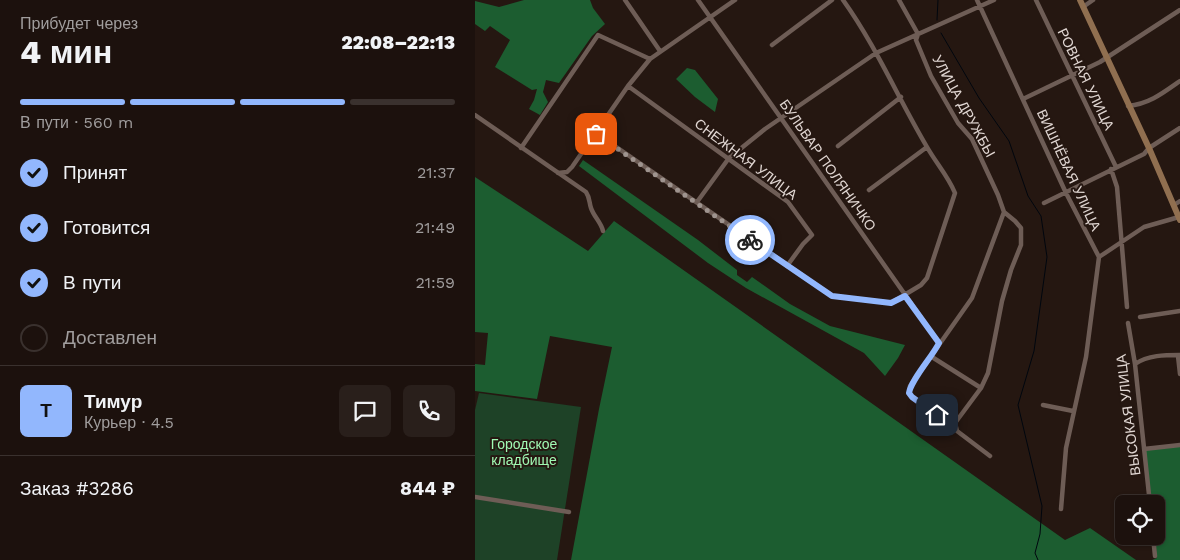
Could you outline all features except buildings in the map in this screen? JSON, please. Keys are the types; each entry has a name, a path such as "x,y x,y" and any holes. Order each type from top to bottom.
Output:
{"main road":[{"path":"1080,0 1149,148 1179,219"}],"street":[{"path":"625,0 660,51"},
{"name":"БУЛЬВАР ПОЛЯНИЧКО","path":"698,0 939,343"},
{"path":"559,173 567,172 596,134 628,86 650,59 735,0"},
{"path":"771,45 832,0"},
{"path":"596,134 832,296 891,303 905,296 921,285 927,278 955,193 927,147 861,24 843,0"},
{"name":"УЛИЦА ДРУЖБЫ","path":"899,0 918,34 915,40 931,76 958,123 972,139 1004,212"},
{"name":"ВИШНЁВАЯ УЛИЦА","path":"977,0 1065,193 1099,257"},
{"path":"697,202 729,158 765,128 876,53 994,0"},
{"name":"РОВНАЯ УЛИЦА","path":"1036,0 1116,167"},
{"path":"1083,7 1093,0"},
{"path":"1023,99 1107,58 1180,10"},
{"path":"521,148 598,35 650,59"},
{"path":"1129,106 1142,105 1153,100 1180,81"},
{"name":"СНЕЖНАЯ УЛИЦА","path":"628,86 789,202 812,236 803,244 787,266"},
{"path":"838,146 901,97"},
{"path":"475,115 586,192 591,209 603,231"},
{"path":"1044,203 1144,154 1149,148 1180,128"},
{"path":"869,190 927,147"},
{"path":"1111,170 1117,187 1127,307"},
{"path":"1173,205 1180,200"},
{"path":"948,423 912,397 909,393 910,386 972,298 1004,212 1021,228 1021,245 1011,270 988,373 981,388 955,424 957,431 990,456"},
{"path":"1061,509 1067,448 1073,411 1086,357 1099,257 1144,227 1179,219"},
{"path":"1140,317 1180,311"},
{"name":"ВЫСОКАЯ УЛИЦА","path":"1128,323 1135,364 1149,495"},
{"path":"1135,364 1142,359 1173,354 1179,355 1180,374"},
{"path":"932,357 981,388"},
{"path":"1043,405 1073,411"},
{"path":"1144,449 1180,445"},
{"path":"475,498 569,512"},
{"path":"1154,545 1155,556"}],"green space":[{"path":"524,0 590,0 593,8 605,24 592,36 559,83 546,80 543,92 548,102 540,115 529,109 537,89 532,90 495,67 510,40 490,26 485,31 475,24 475,1 499,7"},
{"path":"687,68 695,70 718,99 715,112 676,79"},
{"path":"583,160 698,240 737,270 737,275 747,282 752,277 790,304 830,326 905,345 898,358 885,376 864,353 746,288 708,263 579,166"},
{"path":"475,177 588,251 614,221 1065,540 1090,528 1136,560 571,560 612,347 550,336 537,399 475,391 475,364 485,365 488,333 475,332"},
{"name":"Городское кладбище","path":"479,393 581,407 557,560 475,560 475,410"},
{"path":"1180,446 1180,560 1152,560 1157,558 1156,545 1165,545 1165,495 1150,495 1145,450"}],"waterway":[{"path":"937,20 938,0"},
{"path":"941,33 979,98 1009,141 1028,196 1041,216 1047,257 1034,351 1018,405 1042,506 1040,534 1035,553 1038,560"}],"way so far":[{"path":"596,134 750,240"}],"route":[{"path":"750,240 832,296 891,303 905,296 939,343 932,357 910,386 909,393 937,415"}]}
